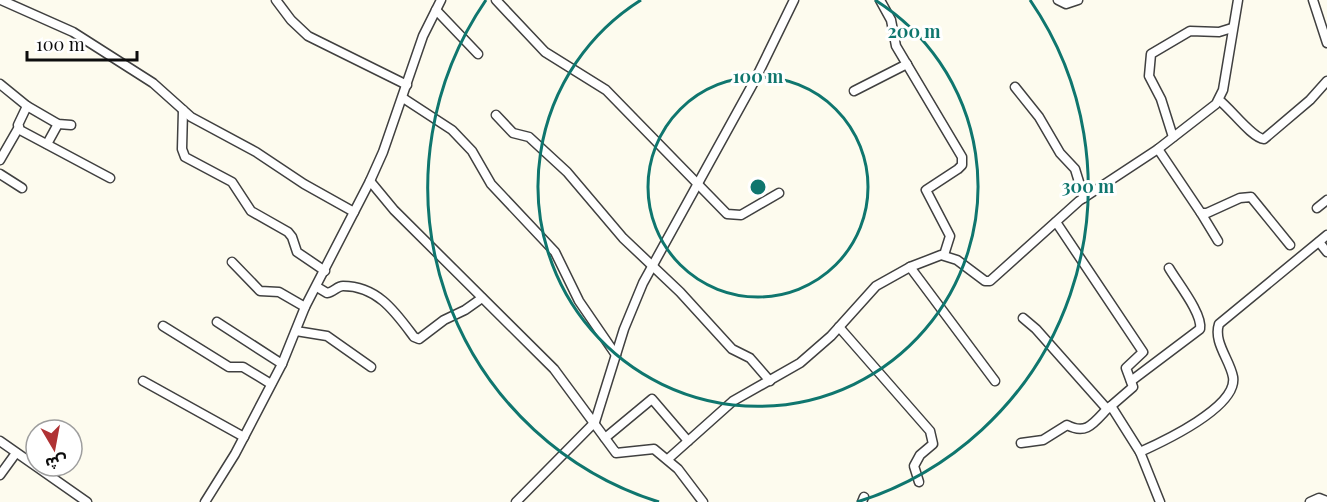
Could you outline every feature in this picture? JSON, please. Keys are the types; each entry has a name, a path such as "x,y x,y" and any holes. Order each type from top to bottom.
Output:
{"street":[{"path":"2,0 73,33 153,83 183,111 354,212"},
{"path":"276,0 291,20 308,36 407,85"},
{"path":"205,502 282,364 305,308 370,180 403,98 423,36 441,0"},
{"path":"496,0 545,52 606,90 727,214 741,215 779,193"},
{"path":"516,502 595,422 634,302 697,181 755,80 794,0"},
{"path":"880,0 891,20 896,46 962,157 962,165 926,190 950,236 944,255"},
{"path":"1058,0 1066,4 1078,0"},
{"path":"668,459 733,400 800,363 839,327 870,291 910,267 944,255 990,281 1084,198 1158,149 1219,100 1238,0"},
{"path":"1313,0 1327,43"},
{"path":"436,10 478,54"},
{"path":"1173,137 1161,99 1149,76 1151,54 1190,31 1219,32 1232,28"},
{"path":"854,91 907,64"},
{"path":"1219,100 1234,112 1254,136 1264,139 1310,100 1327,81"},
{"path":"0,84 27,105 58,124 70,124"},
{"path":"1015,87 1039,117 1060,153 1076,169 1084,198"},
{"path":"403,98 452,130 472,151 491,184 555,252 579,302 616,355"},
{"path":"0,160 19,128 27,105"},
{"path":"183,111 182,149 185,157 232,182 251,211 288,232 297,252 325,271"},
{"path":"496,115 510,131 529,136 567,172 623,238 652,268 680,292 732,349 750,358 770,381"},
{"path":"47,144 58,124"},
{"path":"19,128 110,178"},
{"path":"1158,149 1218,241"},
{"path":"0,174 22,188"},
{"path":"370,180 394,210 554,369 616,453 625,454 647,448 654,449 668,459 703,502"},
{"path":"1200,213 1207,213 1240,198 1251,197 1290,244"},
{"path":"1317,208 1327,200"},
{"path":"1021,443 1043,440 1067,424 1081,431 1133,387 1126,366 1143,352 1056,222"},
{"path":"1140,452 1192,425 1226,398 1232,390 1233,377 1218,334 1219,324 1327,235"},
{"path":"1319,242 1327,252"},
{"path":"232,262 260,291 279,292 305,308"},
{"path":"910,267 995,381"},
{"path":"1131,381 1200,329 1201,321 1169,268"},
{"path":"317,287 327,293 344,286 378,296 387,302 414,337 419,339 444,320 465,310 482,298"},
{"path":"1023,318 1036,328 1109,408 1140,452 1160,502"},
{"path":"217,322 282,364"},
{"path":"163,326 230,368 243,368 271,384"},
{"path":"839,327 933,436 933,444 920,455 914,466 919,482"},
{"path":"296,332 327,336 371,367"},
{"path":"143,381 243,437"},
{"path":"605,438 652,399 688,441"},
{"path":"0,441 87,502"},
{"path":"0,475 16,453"},
{"path":"1310,502 1319,498 1327,501"}]}
